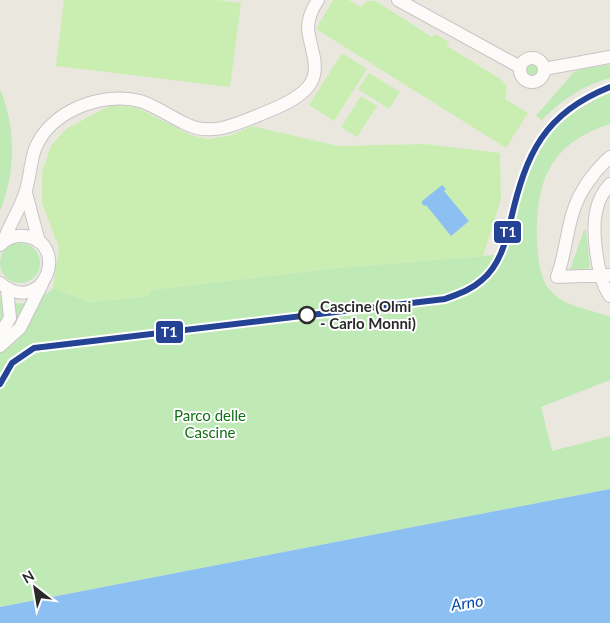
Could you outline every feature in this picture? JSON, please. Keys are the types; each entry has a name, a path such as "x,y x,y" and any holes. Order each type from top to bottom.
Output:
{"street":[{"path":"2,243 26,193 35,149 44,131 61,117 87,105 106,100 132,100 156,108 184,124 203,130 230,127 285,103 307,88 312,79 314,58 309,22 318,0"},
{"path":"398,0 520,67"},
{"path":"544,69 610,57"},
{"path":"533,58 540,61 544,69 542,76 532,82 522,78 520,67 525,60 533,58"},
{"path":"606,275 557,277 566,250 573,211 589,181 610,157"},
{"path":"610,184 598,203 595,216 596,242 610,296"},
{"path":"0,346 20,328 49,272 50,259 39,242 26,193"},
{"path":"2,243 22,235 39,242"},
{"path":"4,286 15,292 29,292 42,284"},
{"path":"0,334 10,318 4,286"}],"green space":[{"path":"64,0 217,0 241,3 230,87 56,66"},
{"path":"333,0 349,0 361,7 368,1 376,1 432,37 435,34 449,42 447,46 502,80 507,87 505,99 528,113 506,148 316,29"},
{"path":"342,53 367,69 334,121 309,105"},
{"path":"532,60 539,63 542,70 539,77 532,80 525,77 522,70 525,63"},
{"path":"610,65 610,78 573,94 542,120 536,116 574,72 585,68"},
{"path":"369,73 400,92 389,109 358,89"},
{"path":"0,89 9,119 12,150 9,181 0,211"},
{"name":"Parco delle Cascine","path":"610,93 610,124 590,132 573,142 550,167 543,183 539,200 537,241 541,272 549,289 569,304 610,317 610,380 541,407 552,451 610,436 610,489 0,607 0,297 14,303 28,303 35,301 53,288 90,302 149,296 149,291 158,289 336,268 506,254 526,177 542,145 564,120 593,101"},
{"path":"361,96 377,106 357,137 341,127"},
{"path":"111,105 136,107 191,135 207,139 229,136 252,126 338,146 424,144 500,153 501,199 483,256 336,268 158,289 149,291 149,296 90,302 53,288 59,248 42,203 42,172 51,146 66,129"},
{"path":"584,230 586,230 590,268 570,270"},
{"path":"20,243 34,249 40,263 34,277 20,283 6,277 0,263 6,249"}],"water":[{"path":"442,185 446,189 444,191 469,221 451,236 426,205 424,206 421,202"},
{"name":"Arno","path":"610,489 610,623 0,623 0,607"}],"transit line":[{"name":"T1","path":"0,384 12,363 34,348 445,299 464,291 482,280 498,260 507,236 524,175 541,138 569,109 587,97 610,87"}],"place":[{"name":"Cascine (Olmi - Carlo Monni)","path":"307,315"}]}
